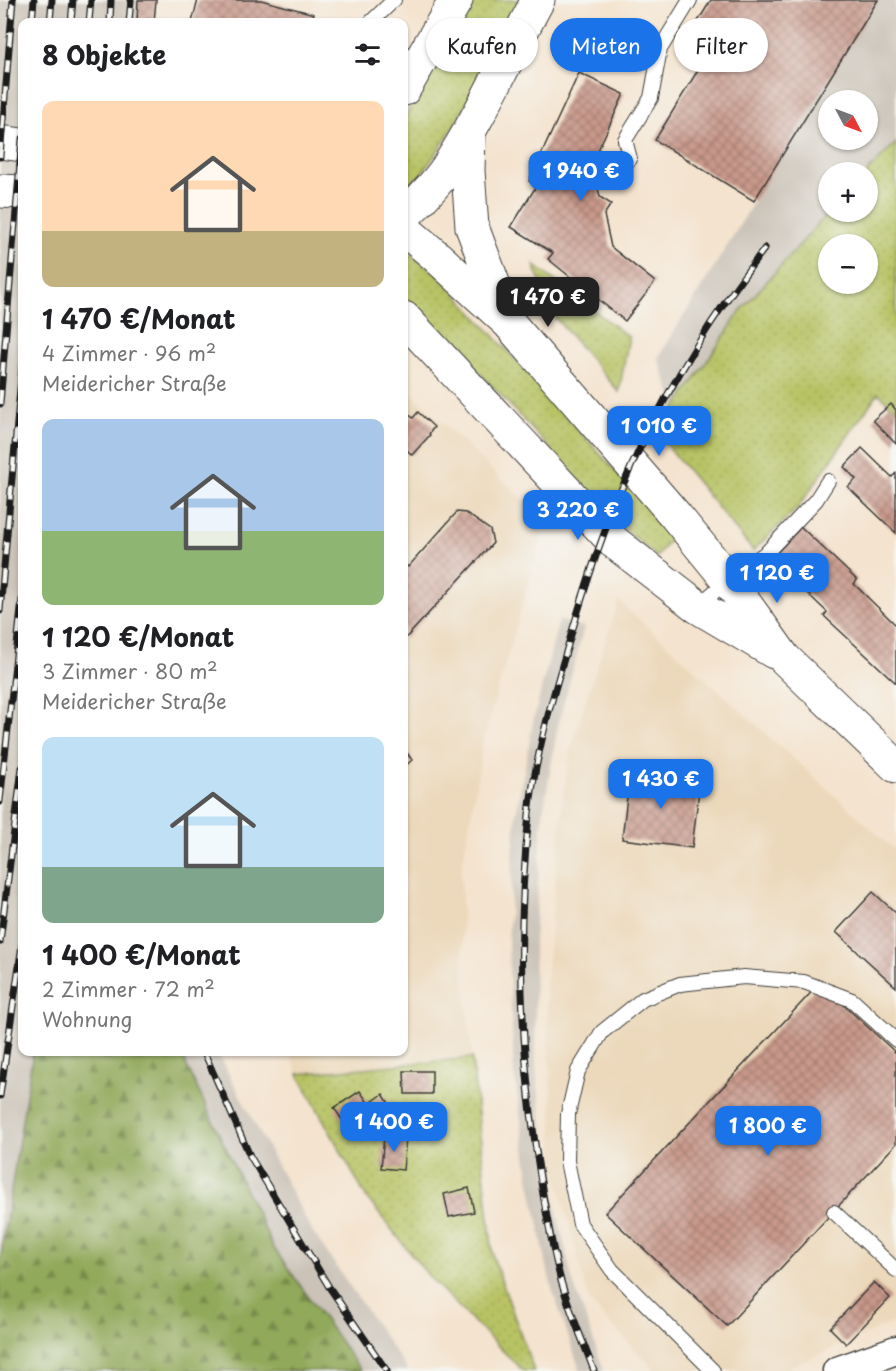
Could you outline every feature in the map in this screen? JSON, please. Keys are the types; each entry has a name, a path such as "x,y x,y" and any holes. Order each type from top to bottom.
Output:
{"main road":[{"path":"408,82 456,0"},
{"path":"408,212 427,194 447,168 538,0"},
{"path":"469,129 468,171 472,227 508,322"},
{"path":"0,142 18,144"},
{"path":"0,190 18,192"},
{"path":"408,232 508,322 675,515 728,580 784,658 896,766"},
{"path":"408,322 614,542 698,607 784,658"}],"street":[{"path":"837,1371 896,1350"}],"lane":[{"path":"375,18 394,0"},
{"path":"630,159 624,140 651,98 660,49 690,0"},
{"path":"698,607 728,580 767,552 816,500 828,481"},
{"path":"713,1371 612,1270 580,1224 567,1161 568,1114 578,1071 602,1032 643,999 680,984 744,976 804,982 852,1000 896,1040"},
{"path":"834,1212 896,1270"}],"shaded area":[{"path":"0,0 138,0 137,18 18,18 18,1056 32,1056 0,1260"},
{"path":"878,0 896,0 896,143 877,162 818,162 818,222 820,222 743,308 676,407 658,358 818,98 818,150 878,150 878,90 823,90"},
{"path":"408,390 546,522 484,738 461,873 463,968 472,1058 298,1074 291,1056 408,1056"},
{"path":"619,601 896,851 896,1321 781,1371 655,1371 589,1301 554,1166 546,982 564,790 571,749 581,714"},
{"path":"559,620 584,627 558,725 543,813 534,941 536,1070 548,1173 572,1279 604,1371 580,1371 551,1286 529,1177 514,1072 508,942 516,814 534,718"},
{"path":"182,1056 219,1056 312,1231 408,1371 361,1371 273,1247"}],"green space":[{"path":"471,0 521,0 512,18 461,18"},
{"path":"430,72 484,72 438,151 408,189 408,112"},
{"path":"896,143 896,410 878,393 797,509 753,551 662,439 676,407 743,308 820,222 878,222 877,162"},
{"path":"408,254 440,276 673,535 657,557 625,529 462,354 408,301"},
{"path":"534,265 629,337 619,392 552,314"},
{"path":"32,1056 182,1056 273,1247 361,1371 0,1371 0,1260"},
{"path":"472,1058 493,1257 534,1371 523,1371 431,1279 366,1197 298,1074"}],"building":[{"path":"138,0 156,0 154,18 137,18"},
{"path":"198,0 261,0 314,14 313,18 193,18"},
{"path":"711,0 878,0 822,90 818,90 818,97 754,201 655,140 697,72 768,72 768,18 700,18"},
{"path":"579,73 624,94 592,163 600,197 611,204 604,215 611,247 655,282 625,321 548,259 553,253 511,227 537,185 529,181"},
{"path":"891,404 896,410 896,444 873,420"},
{"path":"418,412 434,427 412,455 408,451 408,414 413,418"},
{"path":"862,448 892,477 896,473 896,533 848,487 856,479 844,467"},
{"path":"457,512 466,513 490,530 493,543 408,636 408,567"},
{"path":"801,527 857,580 854,584 896,625 896,683 824,616 827,612 771,559"},
{"path":"630,772 700,781 692,848 622,839"},
{"path":"873,892 896,913 896,987 836,932"},
{"path":"820,983 896,1053 896,1144 727,1326 605,1213"},
{"path":"404,1071 432,1071 432,1094 405,1094"},
{"path":"360,1091 369,1104 343,1121 334,1108"},
{"path":"383,1094 392,1108 378,1117 369,1104"},
{"path":"384,1136 406,1137 403,1170 381,1168"},
{"path":"469,1188 474,1212 449,1217 444,1194"},
{"path":"874,1282 890,1298 846,1344 830,1328"}],"railway":[{"path":"0,157 13,0"},
{"path":"32,18 34,0"},
{"path":"50,18 52,0"},
{"path":"71,18 73,0"},
{"path":"89,18 91,0"},
{"path":"110,18 111,0"},
{"path":"129,18 131,0"},
{"path":"0,404 18,187"},
{"path":"594,1371 568,1304 556,1263 548,1225 528,1090 523,1011 522,932 525,853 535,773 554,692 598,549 617,499 652,424 681,371 729,296 765,248"},
{"path":"0,611 18,412"},
{"path":"0,802 18,637"},
{"path":"0,942 18,800"},
{"path":"0,1096 18,972"},
{"path":"206,1056 250,1156 329,1287 387,1371"}]}
